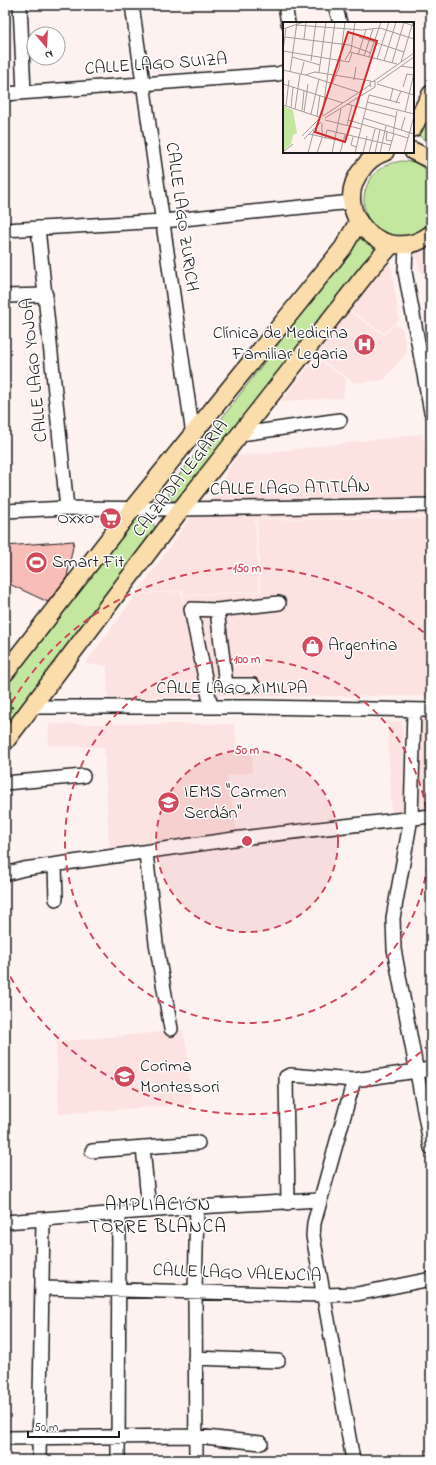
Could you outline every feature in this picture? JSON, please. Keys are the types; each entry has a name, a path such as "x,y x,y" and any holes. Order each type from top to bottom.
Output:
{"main road":[{"path":"414,126 431,94"},
{"path":"414,152 431,160"},
{"path":"380,153 368,161 358,173 353,187 352,202 358,222 373,237 399,245 422,239 431,234"},
{"name":"CALZADA LEGARIA","path":"5,673 133,508 343,248 358,222"},
{"name":"CALZADA LEGARIA","path":"5,742 181,509 369,270 399,245"}],"street":[{"path":"20,5 24,92"},
{"name":"CALLE LAGO ZURICH","path":"132,5 193,435"},
{"path":"285,5 288,22"},
{"path":"335,5 340,22"},
{"name":"CALLE LAGO SUIZA","path":"5,94 278,74 283,72"},
{"path":"5,230 163,221 352,202"},
{"name":"CALLE LAGO YOJOA","path":"38,228 67,508"},
{"path":"399,245 431,412"},
{"path":"5,296 46,296"},
{"path":"241,434 340,420"},
{"name":"CALLE LAGO ATITLÁN","path":"5,511 67,508 181,509 431,505"},
{"path":"211,707 191,609 217,610 279,603"},
{"path":"217,610 226,685 253,685"},
{"name":"CALLE LAGO XIMILPA","path":"32,707 211,707 431,710"},
{"path":"414,710 411,818 393,918 394,949 431,1148"},
{"path":"5,783 83,776"},
{"path":"5,874 24,869 146,853 241,838 431,816"},
{"path":"146,853 156,943 171,1029"},
{"path":"55,865 56,898"},
{"path":"288,1203 286,1077 290,1075 354,1080 431,1069"},
{"path":"353,1460 313,1236 314,1223 320,1200 354,1080"},
{"path":"92,1151 198,1144"},
{"path":"143,1147 149,1211"},
{"path":"5,1222 197,1207 320,1200"},
{"path":"196,1460 195,1291 197,1207"},
{"path":"118,1460 120,1289 119,1214"},
{"path":"39,1460 43,1220"},
{"name":"CALLE LAGO VALENCIA","path":"42,1288 323,1295 357,1294 431,1280"},
{"path":"195,1358 278,1361"},
{"path":"5,1438 39,1439 196,1436 260,1443"}],"path":[{"path":"193,435 223,457"}],"shaded area":[{"path":"431,246 431,271 421,273 414,253"},
{"path":"391,265 399,320 384,333 348,309 382,267"},
{"name":"Clínica de Medicina Familiar Legaria","path":"347,310 384,335 395,325 402,328 407,352 384,380 355,383 315,356"},
{"path":"316,358 346,379 343,398 281,401"},
{"path":"422,434 431,471 431,502 207,505 237,456"},
{"path":"431,507 431,516 255,519 259,591 184,595 183,591 137,593 195,511"},
{"name":"Argentina","path":"431,518 431,696 205,696 183,596 261,592 257,520"},
{"path":"181,592 202,696 108,699 107,666 85,664 137,594"},
{"path":"416,714 431,715 431,812 416,813"},
{"path":"402,721 407,814 392,815 387,722"},
{"name":"IEMS \"Carmen Serdán\"","path":"49,724 234,724 237,747 252,748 252,772 227,776 237,830 109,848 104,747 48,746"},
{"name":"Corima Montessori","path":"183,1030 187,1050 192,1104 59,1114 56,1042"}],"green space":[{"path":"431,94 431,141 424,140 419,135 416,128"},
{"path":"395,162 414,162 431,172 431,229 418,236 390,238 383,235 371,223 364,206 364,197 370,180 375,173 383,167"},
{"path":"361,231 383,247 178,501 170,500 168,490 345,255"},
{"path":"142,515 148,516 155,527 149,538 5,727 5,687 74,595 137,517"}],"building":[{"name":"Smart Fit","path":"74,541 67,577 48,602 5,582 5,546"}],"place":[{"name":"Clínica de Medicina Familiar Legaria","path":"364,344"},
{"name":"Oxxo","path":"110,519"},
{"name":"Smart Fit","path":"37,563"},
{"name":"Argentina","path":"312,646"},
{"name":"IEMS \"Carmen Serdán\"","path":"169,803"},
{"name":"Corima Montessori","path":"124,1077"}],"district":[{"name":"AMPLIACIÓN TORRE BLANCA","path":"158,1216"}]}
